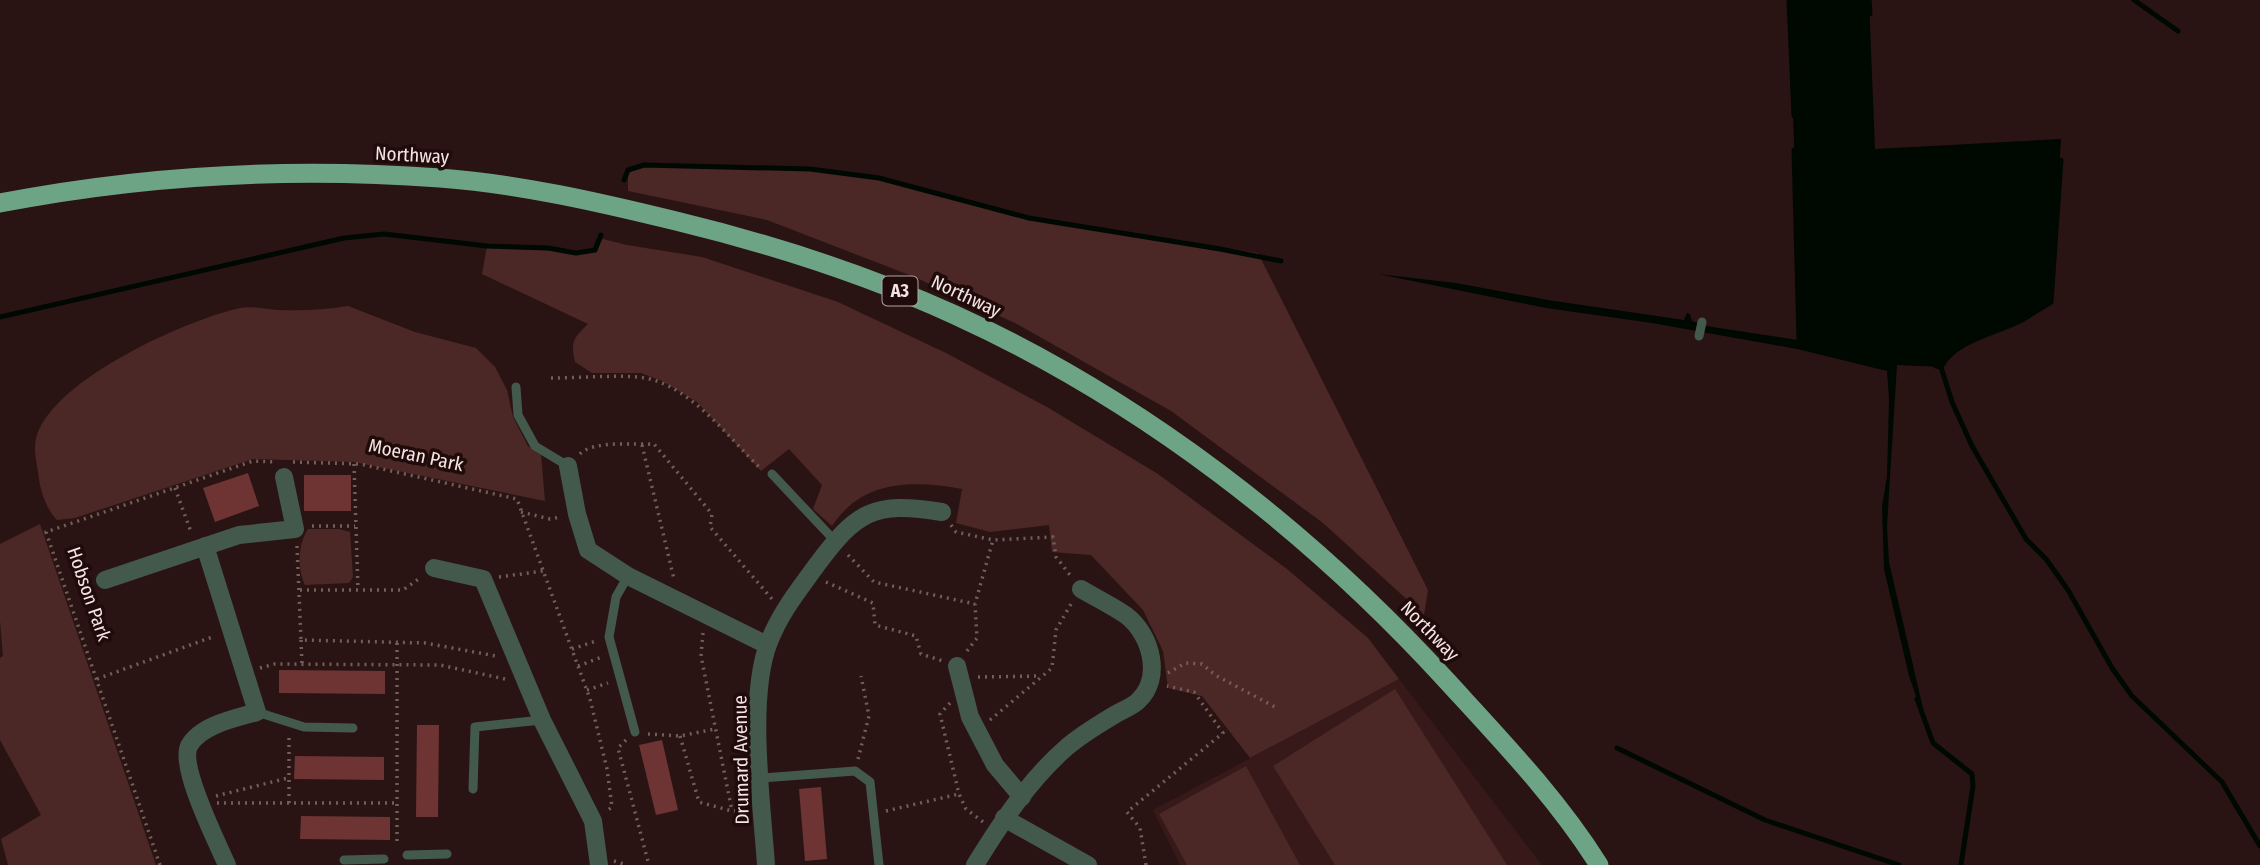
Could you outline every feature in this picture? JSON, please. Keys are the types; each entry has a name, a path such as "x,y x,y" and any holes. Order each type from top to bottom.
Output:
{"highway":[{"name":"Northway","path":"0,203 50,193 253,173 442,178 529,189 727,234 841,269 898,290 954,314 1066,372 1173,440 1271,515 1367,598 1411,642 1540,784 1577,830 1599,865"}],"street":[{"path":"568,466 577,514 588,550 628,576 768,645"},
{"path":"227,865 191,778 186,757 190,745 201,734 222,723 257,712 205,546 239,535 295,529 285,467"},
{"name":"Drumard Avenue","path":"766,865 758,722 761,673 768,645 783,611 835,541 868,513 887,508 912,507 942,512"},
{"name":"Hobson Park","path":"105,579 205,546"},
{"path":"433,568 483,579 542,720 593,821 599,865"},
{"path":"975,865 1021,797 1067,747 1138,701 1151,682 1153,664 1146,639 1128,617 1081,589"},
{"path":"960,677 970,717 977,731 995,765 1021,797"},
{"path":"1000,825 1088,865"}],"lane":[{"path":"1699,336 1702,322"},
{"path":"516,387 518,415 534,446 568,466"},
{"path":"772,474 835,541"},
{"path":"628,576 616,597 609,637 635,732"},
{"path":"257,712 304,727 353,727"},
{"path":"473,789 475,727 542,720"},
{"path":"761,778 855,771 870,782 879,865"},
{"path":"407,855 447,854"},
{"path":"425,855 425,865"},
{"path":"344,860 361,862 384,859"}],"path":[{"path":"551,378 640,377 658,382 697,403 760,468 772,474"},
{"path":"568,466 585,449 606,445 654,444 712,514 710,527 783,611"},
{"path":"642,445 674,579"},
{"path":"185,517 175,488 253,461 285,467 354,464"},
{"name":"Moeran Park","path":"358,590 354,464 517,499 521,512"},
{"name":"Hobson Park","path":"160,865 46,532 175,488"},
{"path":"521,512 550,519 577,514"},
{"path":"521,512 587,690 607,769 612,807 593,821"},
{"path":"942,512 956,532 993,540 1053,537 1056,557 1081,589 1056,630 1052,668 977,731"},
{"path":"302,664 295,529 306,526 355,526"},
{"path":"993,540 975,604 977,638 940,714 959,794 966,808 1000,825"},
{"path":"835,541 874,582 975,604"},
{"path":"300,590 403,590 433,568"},
{"path":"483,579 543,572"},
{"path":"810,574 873,603 875,625 916,636 920,654 960,677 1042,676"},
{"path":"704,614 702,656 733,811"},
{"path":"96,680 230,631"},
{"path":"572,649 609,637"},
{"path":"302,640 425,643 515,659"},
{"path":"397,642 397,847"},
{"path":"578,666 614,653"},
{"path":"1151,682 1185,663 1202,664 1214,675 1275,707"},
{"path":"244,672 275,664 440,665 526,683"},
{"path":"855,771 869,716 860,676"},
{"path":"587,690 620,679"},
{"path":"1146,865 1140,828 1127,812 1223,733 1194,692 1151,682"},
{"path":"289,722 289,803"},
{"path":"649,865 618,748 635,732 680,736 715,729"},
{"path":"680,736 699,802 733,811 762,808"},
{"path":"201,803 222,793 288,778"},
{"path":"875,813 959,794"},
{"path":"201,803 397,803"}],"shaded area":[{"path":"1789,0 1869,0 1875,149 2061,139 2051,302 2022,320 1966,344 1947,358 1941,367 1897,365 1887,526 1889,562 1929,734 1909,676 1884,569 1882,507 1887,476 1887,371 1797,349 1652,323 1546,308 1378,274 1456,283 1684,320 1687,313 1692,321 1706,326 1798,340 1799,284"},
{"path":"644,165 810,169 879,178 1029,218 1258,253 1428,590 1424,615 1323,523 1171,411 1015,323 912,276 767,220 628,191 628,170"},
{"path":"599,238 702,257 838,302 946,353 1047,407 1158,474 1287,569 1368,638 1399,679 1250,758 1202,696 1168,688 1163,651 1143,610 1091,555 1052,552 1049,525 990,532 956,523 962,489 907,485 873,492 858,500 844,511 832,526 813,509 822,485 789,449 761,471 697,402 662,381 641,373 592,373 575,362 574,340 588,324 482,274 487,246 548,248 576,253 594,250"},
{"path":"348,306 415,332 476,348 495,367 507,390 513,417 528,446 541,454 545,501 354,462 253,459 75,518 57,520 53,515 40,485 35,453 37,435 49,414 94,374 154,340 185,326 236,309 252,307 304,310"},
{"path":"40,524 156,865 8,865 1,839 41,815 0,740 0,658 3,656 0,544"},
{"path":"308,529 339,529 350,532 353,577 349,583 305,585 300,556"},
{"path":"1399,679 1542,865 1180,865 1153,810"},
{"path":"1395,689 1507,865 1335,865 1273,766"},
{"path":"1246,766 1300,865 1187,865 1159,814"}],"building":[{"path":"248,473 259,506 215,522 203,488"},
{"path":"304,475 351,475 351,511 304,511"},
{"path":"279,670 385,671 385,694 279,693"},
{"path":"417,725 439,725 438,817 416,817"},
{"path":"662,740 678,810 656,815 639,745"},
{"path":"295,756 384,757 384,780 294,779"},
{"path":"821,787 827,859 805,861 799,789"},
{"path":"301,816 390,817 390,840 300,839"}],"waterway":[{"path":"1789,0 1794,116"},
{"path":"1869,0 1870,14"},
{"path":"2134,0 2178,31"},
{"path":"1794,150 1799,340"},
{"path":"1941,367 1947,358 1966,344 2022,320 2051,302 2061,160"},
{"path":"624,180 628,170 644,165 810,169 879,178 1029,218 1281,261"},
{"path":"0,317 344,238 384,234 487,246 548,248 576,253 595,250 601,235"},
{"path":"1936,366 1941,367 1952,402 1972,446 2026,539 2046,559 2068,590 2112,668 2132,696 2222,782 2260,846"},
{"path":"1917,699 1933,743 1972,774 1973,786 1961,865"},
{"path":"1617,748 1765,820 1899,865"}]}
